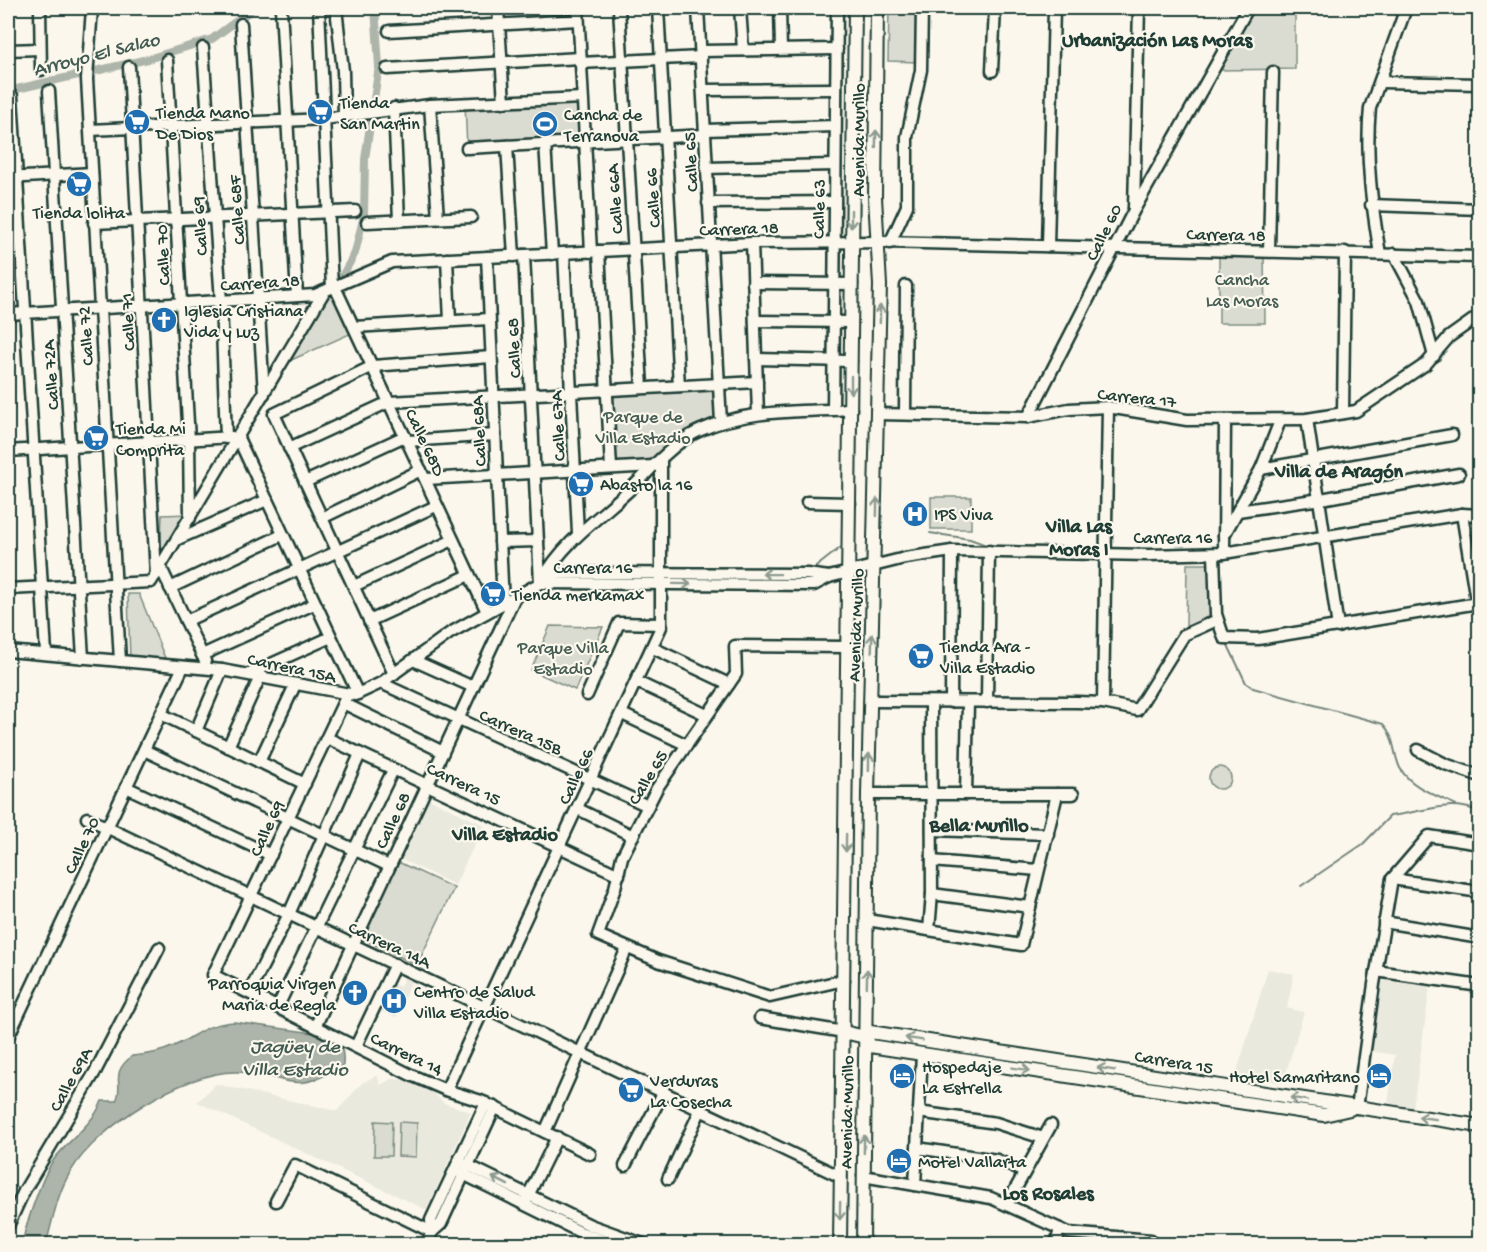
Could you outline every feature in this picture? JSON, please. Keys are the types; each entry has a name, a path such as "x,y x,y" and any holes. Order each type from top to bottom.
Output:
{"main road":[{"name":"Avenida Murillo","path":"840,1245 855,8"},
{"name":"Avenida Murillo","path":"862,1245 870,701 880,285 884,243 875,197 878,8"},
{"name":"Carrera 15","path":"844,1032 865,1037 870,1046 1060,1075 1233,1095 1325,1109 1357,1108 1479,1126"},
{"name":"Carrera 15","path":"865,1037 870,1032 1062,1062 1233,1095"},
{"path":"1060,1075 1062,1062"}],"street":[{"path":"39,8 41,70"},
{"name":"Calle 72","path":"92,8 90,65 87,79 120,661"},
{"path":"281,8 297,296"},
{"name":"Calle 68D","path":"319,8 331,289 354,327 373,366 487,612"},
{"path":"336,8 343,71 344,116"},
{"path":"498,8 504,102"},
{"path":"578,8 585,141 607,389 611,468"},
{"name":"Calle 66A","path":"619,8 642,387"},
{"name":"Calle 66","path":"658,8 679,386"},
{"name":"Calle 65","path":"698,8 721,423"},
{"path":"740,8 743,50"},
{"path":"780,8 781,49"},
{"name":"Calle 63","path":"833,410 837,8"},
{"path":"884,243 907,206 908,137 921,70 922,8"},
{"path":"992,71 995,8"},
{"path":"1048,246 1054,8"},
{"name":"Calle 60","path":"1028,417 1134,210 1139,8"},
{"path":"1134,210 1248,8"},
{"path":"1380,254 1371,205 1370,108 1406,8"},
{"path":"389,31 578,20"},
{"name":"Calle 68F","path":"241,24 264,394"},
{"name":"Calle 69","path":"203,48 221,301 226,438"},
{"path":"8,50 40,49"},
{"path":"387,69 502,62 662,59 743,50 837,49"},
{"name":"Calle 70","path":"166,60 189,440 190,519"},
{"name":"Calle 71","path":"129,67 156,575 170,588 210,669"},
{"path":"1269,251 1273,72"},
{"path":"1381,82 1479,84"},
{"path":"703,90 836,89"},
{"name":"Calle 72A","path":"49,91 83,658"},
{"path":"12,96 12,178 25,313 46,653"},
{"path":"90,130 324,119 430,105 582,98"},
{"path":"430,105 438,218"},
{"path":"394,108 399,220"},
{"path":"467,148 835,126"},
{"path":"545,143 552,254"},
{"name":"Calle 68","path":"507,146 531,393 540,583"},
{"path":"706,168 835,165"},
{"path":"12,178 92,173"},
{"path":"708,203 835,202"},
{"path":"1371,205 1479,209"},
{"path":"94,223 292,212 355,211"},
{"path":"367,222 471,217"},
{"path":"752,243 758,414"},
{"name":"Carrera 18","path":"8,314 297,296 331,289 392,262 752,243 1048,246 1113,250 1345,252 1479,257"},
{"path":"1343,413 1345,252"},
{"name":"Calle 67A","path":"564,253 578,533"},
{"path":"1394,254 1419,301 1434,356"},
{"name":"Calle 68A","path":"487,257 503,604"},
{"path":"447,260 450,321"},
{"path":"753,283 852,284"},
{"path":"905,414 906,286"},
{"path":"8,589 117,583 156,575 264,394 331,289"},
{"path":"1434,356 1449,337 1479,316"},
{"path":"354,327 489,319"},
{"path":"755,321 851,322"},
{"name":"Carrera 17","path":"878,414 1028,417 1069,409 1108,407 1187,420 1280,422 1356,411 1434,356"},
{"path":"394,674 274,414 373,366 491,357"},
{"path":"756,359 851,361"},
{"path":"289,448 389,402 757,382"},
{"path":"1103,703 1108,407"},
{"path":"540,583 554,558 578,533 635,487 657,462 700,430 758,414 850,409"},
{"path":"1307,419 1327,537 1338,627"},
{"path":"1225,420 1224,535 1219,554 1217,620 1224,638 1258,639 1464,607 1476,600 1462,514"},
{"path":"1224,535 1261,469 1280,422"},
{"path":"305,482 406,438 495,435"},
{"path":"1261,469 1452,435"},
{"path":"8,452 239,437"},
{"path":"239,437 282,535 331,637 350,698"},
{"path":"322,518 423,474 497,474 576,470 657,462"},
{"name":"Calle 66","path":"446,1090 653,648 661,624 657,462"},
{"path":"1238,511 1321,499 1459,474"},
{"path":"178,538 267,500"},
{"path":"807,502 850,503"},
{"path":"186,621 436,506"},
{"name":"Carrera 16","path":"540,583 558,573 661,578 807,574 829,577 875,565 952,551 1219,554 1462,514 1479,515"},
{"path":"170,588 282,535"},
{"path":"354,586 453,540"},
{"path":"500,542 538,541"},
{"path":"951,702 952,551"},
{"path":"987,702 989,551"},
{"path":"369,621 469,575"},
{"name":"Carrera 15A","path":"350,698 381,683 450,633 540,583"},
{"name":"Calle 68","path":"316,1025 515,597"},
{"path":"202,655 314,604"},
{"path":"870,701 1103,703 1137,710 1184,635 1217,620"},
{"path":"587,695 619,623 661,624"},
{"path":"249,675 331,637"},
{"name":"Calle 65","path":"627,948 598,934 619,875 620,864 648,806 738,669 735,646 849,647"},
{"path":"653,648 729,684"},
{"name":"Carrera 15A","path":"8,651 222,670 295,684 350,698 443,752"},
{"path":"413,660 473,687"},
{"name":"Calle 70","path":"8,1037 183,667"},
{"path":"196,731 222,670"},
{"path":"228,747 260,677"},
{"path":"637,682 707,715"},
{"name":"Carrera 15B","path":"381,683 648,806"},
{"path":"259,762 295,684"},
{"name":"Calle 69","path":"213,975 327,738 350,698"},
{"path":"928,930 932,894 931,702"},
{"path":"966,794 968,702"},
{"path":"161,714 305,784"},
{"path":"622,714 687,745"},
{"name":"Carrera 15","path":"327,738 619,875"},
{"path":"144,750 289,818 353,851 389,866"},
{"path":"1418,750 1445,764 1479,776"},
{"path":"250,991 289,914 360,754"},
{"path":"278,1006 393,770"},
{"path":"126,788 271,855"},
{"path":"868,794 1073,794"},
{"path":"867,920 1021,945 1057,794"},
{"path":"578,809 633,836"},
{"name":"Carrera 14A","path":"87,818 841,1177"},
{"path":"932,830 1048,834"},
{"path":"1357,1108 1376,970 1392,879 1429,836 1479,844"},
{"path":"932,861 1038,870"},
{"path":"1392,879 1479,892"},
{"path":"932,894 1030,907"},
{"path":"1384,922 1479,938"},
{"name":"Calle 69A","path":"8,1227 24,1191 94,1072 159,948"},
{"path":"545,1132 627,948 658,961 770,998 844,980"},
{"path":"356,1046 395,964"},
{"path":"1376,970 1479,986"},
{"name":"Carrera 14","path":"213,975 250,991 446,1090 490,1105 590,1154"},
{"path":"760,1018 844,1032"},
{"path":"915,1185 922,1054"},
{"path":"625,1166 664,1091"},
{"path":"427,1245 432,1232 441,1224 461,1168 490,1105"},
{"path":"668,1179 701,1109"},
{"path":"918,1112 996,1123 1043,1138"},
{"path":"1007,1204 1051,1125"},
{"path":"526,1200 557,1137"},
{"path":"917,1148 997,1160 1024,1172"},
{"path":"276,1201 295,1165 432,1232"},
{"path":"461,1168 526,1200 643,1245"},
{"path":"863,1176 992,1198 1060,1229 1079,1234 1151,1240"},
{"path":"526,1200 580,1233 613,1245"},
{"path":"1056,1245 1060,1229"}],"shaded area":[{"path":"429,799 484,825 455,885 400,859"},
{"path":"1268,969 1294,974 1287,1008 1304,1012 1283,1083 1236,1075"},
{"name":"Centro de Salud Villa Estadio","path":"406,974 413,977 396,1017 381,1011 393,984 400,987"},
{"path":"1379,980 1430,986 1413,1108 1388,1103 1395,1055 1370,1051"},
{"path":"377,1075 380,1085 392,1079 410,1080 426,1086 444,1103 471,1112 427,1210 197,1102 216,1084 337,1111 362,1083"}],"green space":[{"path":"889,8 920,8 918,62 888,61"},
{"path":"1251,9 1295,9 1295,69 1216,70"},
{"name":"Cancha de Terranova","path":"582,98 585,141 467,148 465,104"},
{"name":"Cancha Las Moras","path":"1219,256 1264,256 1265,323 1219,323"},
{"path":"334,295 352,333 289,361 327,298"},
{"name":"Parque de Villa Estadio","path":"715,387 717,420 651,463 612,465 607,396"},
{"path":"931,497 971,497 971,529 931,529"},
{"path":"188,514 160,564 162,515"},
{"path":"1187,564 1212,564 1213,617 1186,627"},
{"path":"128,594 139,594 167,663 130,660"},
{"name":"Parque Villa Estadio","path":"550,626 603,627 575,690 531,670"},
{"path":"1220,767 1228,770 1231,778 1228,786 1220,789 1212,786 1209,778 1212,770"},
{"path":"398,862 454,888 417,965 362,939"},
{"path":"375,1121 392,1122 391,1156 374,1156"},
{"path":"399,1122 417,1123 416,1157 398,1156"}],"water":[{"name":"Jagüey de Villa Estadio","path":"234,1022 328,1035 341,1047 343,1065 325,1075 299,1083 253,1073 214,1074 191,1081 143,1105 100,1137 83,1154 71,1171 59,1197 46,1244 22,1244 27,1224 50,1165 93,1117 102,1101 116,1101 119,1074 125,1063 132,1056 169,1048 214,1025"}],"waterway":[{"name":"Arroyo El Salao","path":"8,91 148,59 212,39 254,8"},
{"path":"336,287 355,253 364,215 365,159 379,66 375,8"},
{"path":"930,533 970,539 989,546"},
{"path":"812,570 840,548"},
{"path":"1226,641 1246,683 1253,688 1383,724 1390,734 1398,763 1405,775 1425,791 1456,805"},
{"path":"1301,886 1363,844 1390,816 1446,806 1457,806 1480,812"}],"place":[{"name":"Tienda San Martin","path":"320,112"},
{"name":"Tienda Mano De Dios","path":"137,122"},
{"name":"Cancha de Terranova","path":"545,124"},
{"name":"Tienda lolita","path":"79,184"},
{"name":"Iglesia Cristiana Vida y Luz","path":"164,320"},
{"name":"Tienda Mi Comprita","path":"96,438"},
{"name":"Abasto la 16","path":"581,484"},
{"name":"IPS Viva","path":"915,514"},
{"name":"Tienda merkamax","path":"493,594"},
{"name":"Tienda Ara - Villa Estadio","path":"921,656"},
{"name":"Parroquia Virgen Maria de Regla","path":"355,993"},
{"name":"Centro de Salud Villa Estadio","path":"394,1001"},
{"name":"Hospedaje La Estrella","path":"902,1076"},
{"name":"Hotel Samaritano","path":"1379,1076"},
{"name":"Verduras La Cosecha","path":"631,1090"},
{"name":"Motel Vallarta","path":"899,1161"}],"district":[{"name":"Urbanización Las Moras","path":"1157,39"},
{"name":"Villa de Aragón","path":"1339,470"},
{"name":"Villa Las Moras I","path":"1079,536"},
{"name":"Bella Murillo","path":"979,824"},
{"name":"Villa Estadio","path":"505,833"},
{"name":"Los Rosales","path":"1048,1192"}]}
